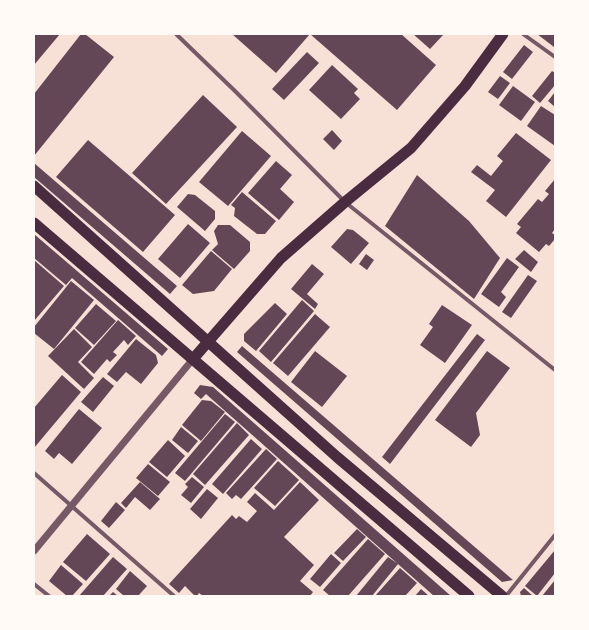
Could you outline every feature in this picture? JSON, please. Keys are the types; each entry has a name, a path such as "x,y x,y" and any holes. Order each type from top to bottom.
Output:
{"highway":[{"path":"193,359 281,258 345,202 411,148 465,86 503,34"},
{"path":"34,186 337,457 502,596"},
{"path":"34,223 469,596"}],"street":[{"path":"176,34 345,202 555,370"},
{"path":"522,34 555,57"},
{"path":"34,551 193,359"},
{"path":"34,473 174,596"},
{"path":"506,596 555,535"},
{"path":"34,584 49,596"}],"building":[{"path":"34,34 60,34 34,65"},
{"path":"81,34 85,34 114,57 34,156 34,94"},
{"path":"232,34 310,34 276,73"},
{"path":"310,34 401,34 436,65 397,110"},
{"path":"413,34 444,34 430,49"},
{"path":"537,34 555,34 555,46 554,47"},
{"path":"524,45 533,52 512,79 503,72"},
{"path":"307,52 319,63 284,100 272,89"},
{"path":"332,65 358,89 354,93 360,99 341,119 309,90"},
{"path":"552,71 555,73 555,85 540,103 532,96"},
{"path":"500,76 510,83 498,99 488,92"},
{"path":"513,86 535,102 521,121 499,105"},
{"path":"555,92 555,107 548,101"},
{"path":"203,95 237,127 166,204 132,173"},
{"path":"541,106 555,115 555,146 527,126"},
{"path":"332,130 342,141 334,150 323,139"},
{"path":"242,131 271,156 228,206 199,182"},
{"path":"516,133 551,160 506,217 486,201 495,190 471,172 477,165 491,176 503,161 497,156"},
{"path":"88,140 175,215 143,252 56,177"},
{"path":"276,161 292,175 280,189 294,202 279,220 248,193"},
{"path":"34,163 177,286 170,294 34,177"},
{"path":"417,175 469,221 500,258 474,299 385,226"},
{"path":"555,179 555,229 552,233 555,235 555,239 549,246 546,244 539,252 516,233 521,227 517,224 538,199 542,202 549,194 545,191"},
{"path":"242,192 276,221 265,234 257,234 234,216 235,208 231,205"},
{"path":"188,194 195,195 215,211 215,219 205,231 177,207"},
{"path":"188,224 210,243 180,278 158,259"},
{"path":"218,225 230,225 250,242 250,251 234,269 212,250 218,244 214,231"},
{"path":"347,229 353,230 369,243 351,264 331,247"},
{"path":"34,234 168,349 162,356 72,278 66,285 34,258"},
{"path":"524,250 538,262 531,272 515,259"},
{"path":"211,251 232,269 214,291 193,294 182,285"},
{"path":"366,254 374,260 367,270 359,264"},
{"path":"507,258 519,267 501,292 506,297 499,307 481,294"},
{"path":"34,260 64,286 34,321"},
{"path":"312,264 324,274 307,294 318,304 315,309 291,289"},
{"path":"528,275 537,281 511,318 502,312"},
{"path":"71,281 94,300 54,349 34,333 34,327"},
{"path":"302,300 314,311 271,362 259,351"},
{"path":"275,303 287,314 256,351 244,341 244,334"},
{"path":"96,304 116,321 94,345 75,328"},
{"path":"442,305 472,325 445,363 420,345 433,327 429,324"},
{"path":"315,314 330,327 288,376 273,363"},
{"path":"118,320 136,336 128,345 124,340 113,352 117,355 110,362 107,359 94,374 81,362"},
{"path":"74,329 92,347 78,362 94,378 84,389 48,356"},
{"path":"477,334 485,340 390,464 382,457"},
{"path":"136,339 156,355 158,363 141,384 126,372 117,382 107,374"},
{"path":"242,346 513,580 502,582 237,352"},
{"path":"315,351 347,376 322,407 291,382"},
{"path":"487,351 510,368 476,413 480,435 471,447 435,420"},
{"path":"62,375 81,392 34,448 34,408"},
{"path":"103,377 114,386 93,412 81,402"},
{"path":"200,385 213,387 451,596 434,596 206,394 201,399 194,393"},
{"path":"202,400 211,401 225,412 201,441 182,425"},
{"path":"79,409 102,428 72,464 59,453 54,459 45,451"},
{"path":"225,414 235,422 185,481 175,473"},
{"path":"237,423 249,435 205,485 193,474"},
{"path":"181,427 198,441 188,453 172,440"},
{"path":"251,439 262,449 223,494 212,484"},
{"path":"168,440 185,456 167,477 149,462"},
{"path":"266,449 277,459 241,499 236,495 232,499 226,493"},
{"path":"278,461 299,480 275,506 254,488"},
{"path":"148,464 170,482 158,496 136,478"},
{"path":"192,477 204,487 191,503 181,495 188,487 185,484"},
{"path":"140,482 160,499 150,510 135,497 126,508 121,503"},
{"path":"300,482 319,500 284,537 314,565 300,581 313,592 310,596 203,596 199,593 195,596 185,586 179,593 169,584 232,515 236,519 239,516 247,522 257,511 247,502 255,493 274,510"},
{"path":"207,489 218,498 201,519 190,509"},
{"path":"116,502 125,510 109,528 101,521"},
{"path":"357,529 366,537 343,561 334,553"},
{"path":"87,534 110,554 86,581 63,562"},
{"path":"368,539 385,554 348,596 330,596 323,590"},
{"path":"555,550 555,573 537,596 525,586"},
{"path":"331,554 341,563 320,587 310,579"},
{"path":"113,557 127,569 103,596 79,596"},
{"path":"388,557 398,564 372,596 356,596"},
{"path":"61,565 83,584 72,596 67,596 49,581"},
{"path":"400,568 417,583 405,596 375,596"},
{"path":"130,571 147,586 138,596 124,596 116,589"},
{"path":"555,580 555,596 542,596"},
{"path":"524,588 533,596 521,596 520,592"},
{"path":"421,589 429,596 415,596"},
{"path":"113,592 118,596 109,596"}]}
